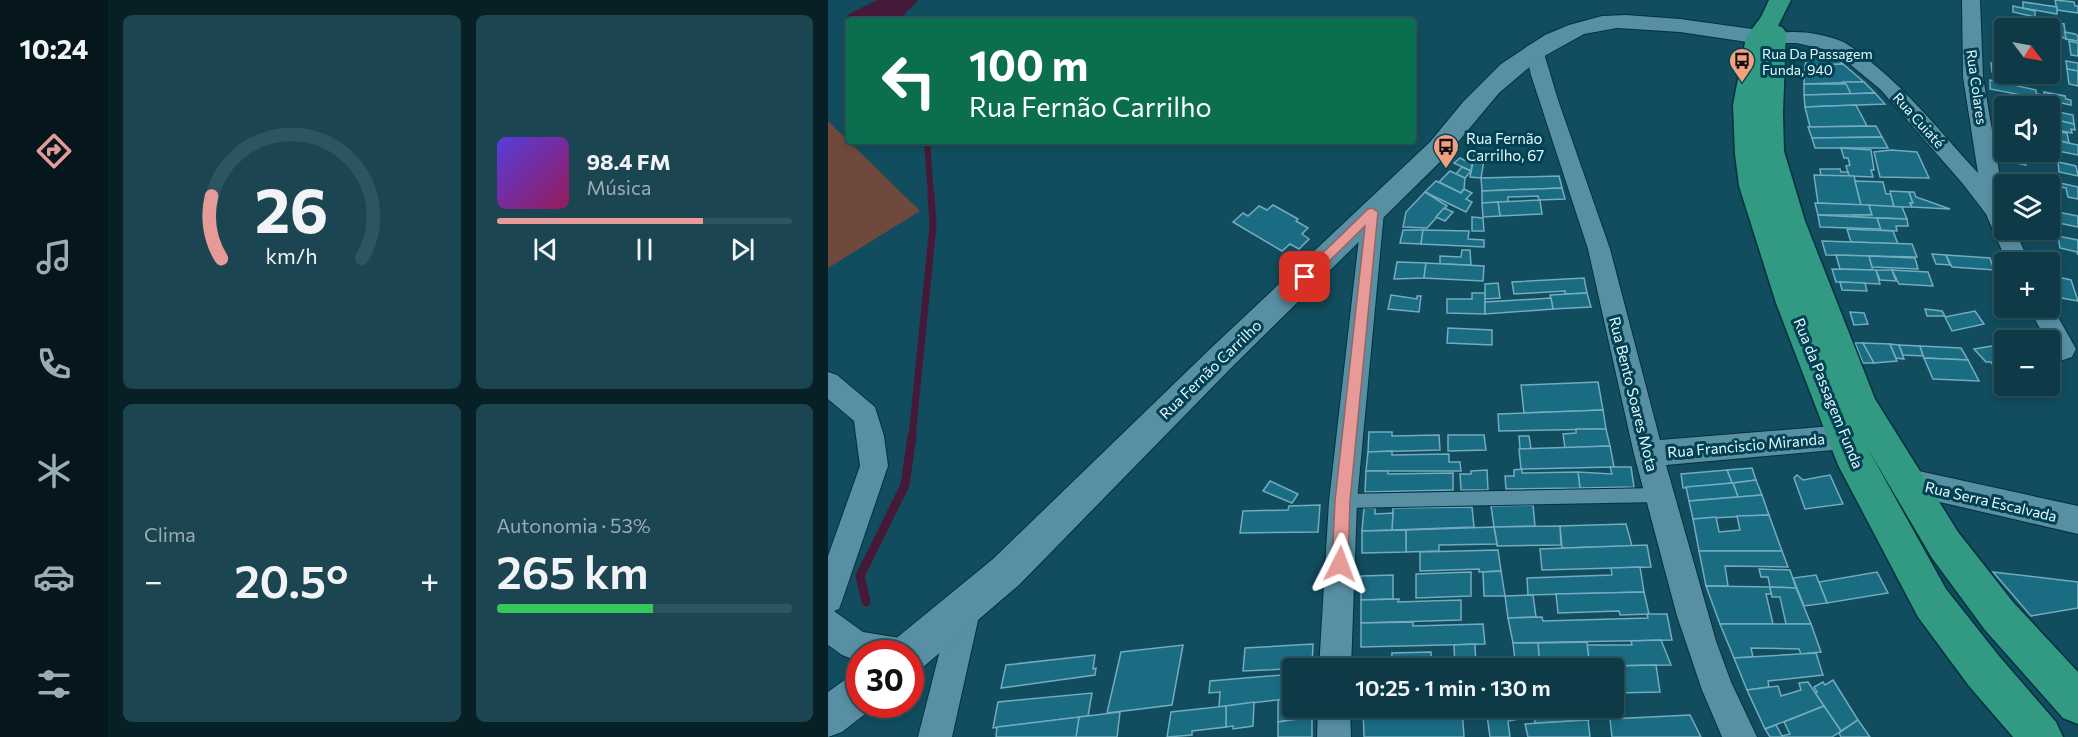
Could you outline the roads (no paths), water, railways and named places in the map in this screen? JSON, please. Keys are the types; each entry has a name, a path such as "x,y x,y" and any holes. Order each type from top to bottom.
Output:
{"main road":[{"name":"Rua da Passagem Funda","path":"1771,24 1746,105 1748,154 1753,186 1792,303 1844,437 1886,521 1932,603 1984,671 2041,737"},
{"name":"Rua da Passagem Funda","path":"1771,24 1771,151 1791,221 1861,406 1945,545 1998,616 2078,703"}],"street":[{"name":"Rua Colares","path":"1971,0 1969,19 1972,60 1994,203"},
{"name":"Rua Fernão Carrilho","path":"924,641 1006,572 1220,359 1438,148 1462,117 1507,72 1534,50 1578,29 1603,23 1771,24"},
{"name":"Rua Cuiaté","path":"1771,24 1796,38 1834,45 1868,68 1909,109 1994,209"},
{"name":"Rua Bento Soares Mota","path":"1534,50 1542,84 1598,247 1648,454 1708,666 1740,737"},
{"path":"1336,658 1343,501 1372,212"},
{"path":"2046,318 2063,349"},
{"path":"828,384 866,415 874,466 828,598"},
{"name":"Rua Franciscio Miranda","path":"1648,454 1844,437"},
{"name":"Rua Serra Escalvada","path":"1905,481 2078,520"},
{"path":"935,737 966,607"},
{"path":"828,624 846,641"},
{"path":"828,718 846,704"},
{"path":"1334,718 1334,737"}],"lane":[{"path":"1343,501 1660,495"}],"waterway":[{"path":"867,18 902,0"},
{"path":"900,18 909,0"},
{"path":"927,144 931,195"},
{"path":"912,437 933,225 931,194"},
{"path":"866,602 860,576 905,485 912,436"}],"place":[{"name":"Rua Da Passagem Funda, 940","path":"1742,84"},
{"name":"Rua Fernão Carrilho, 67","path":"1446,170"}]}
